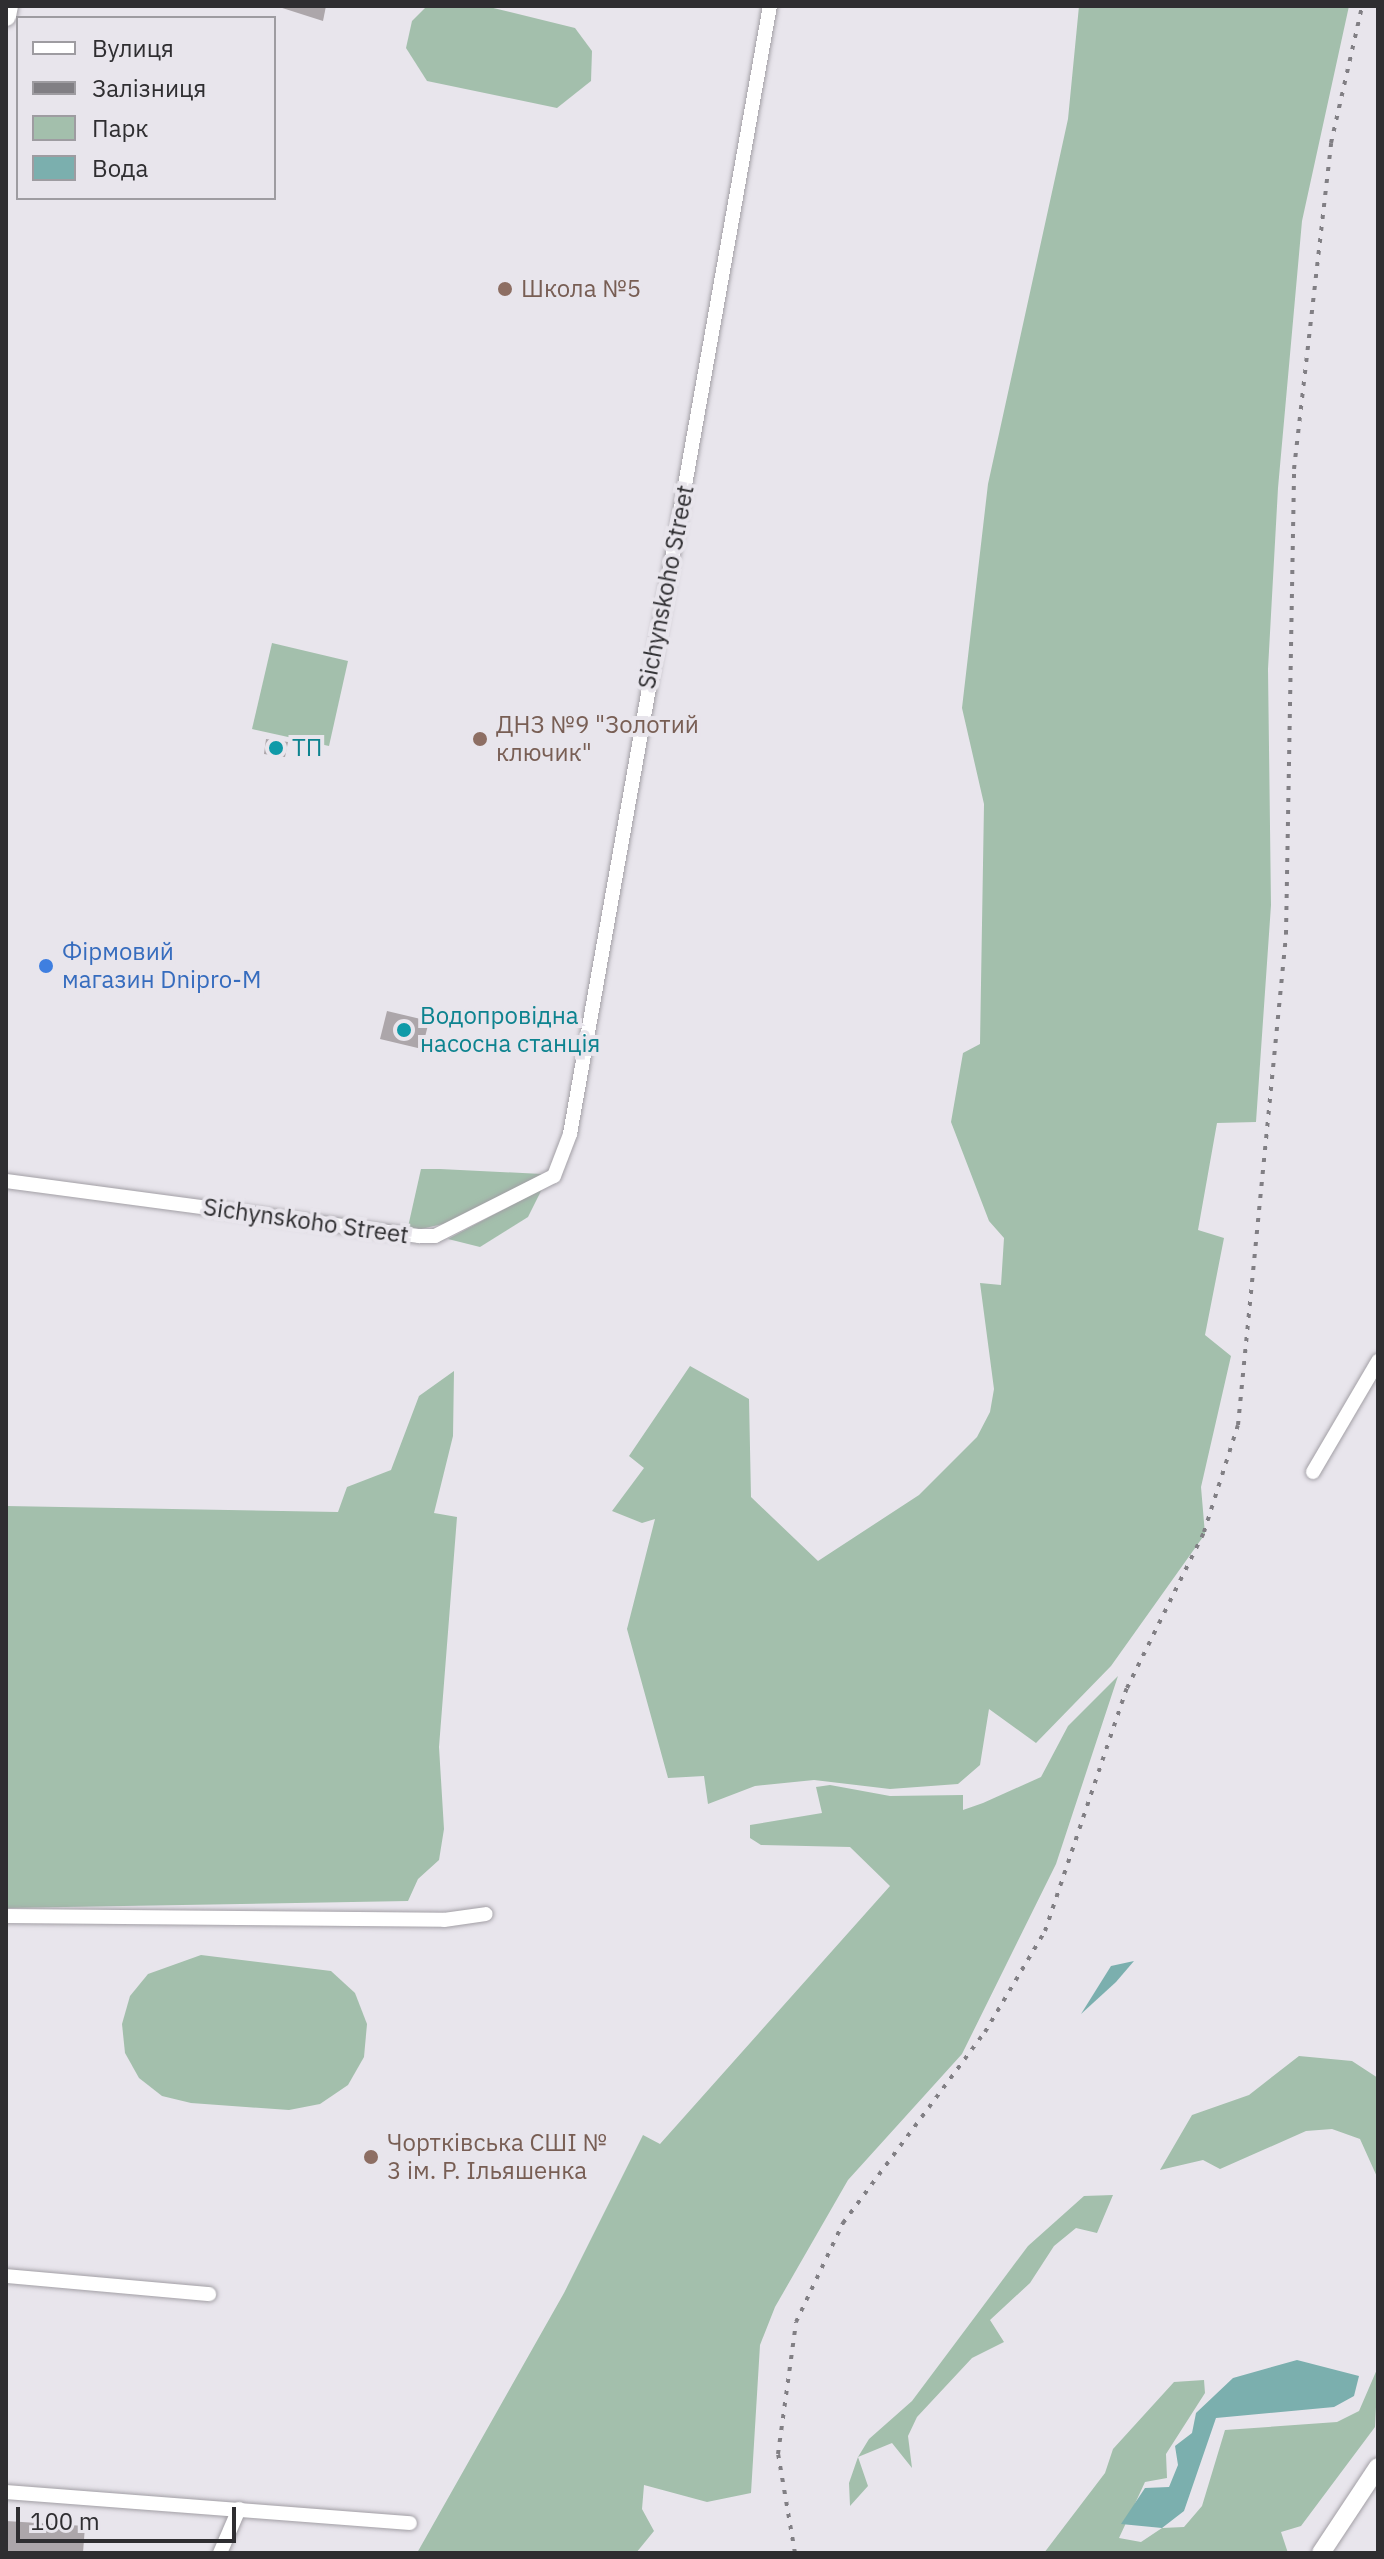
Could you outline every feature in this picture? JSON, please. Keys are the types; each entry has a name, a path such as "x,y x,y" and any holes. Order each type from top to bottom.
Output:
{"main road":[{"path":"6,16 8,6"}],"street":[{"name":"Sichynskoho Street","path":"6,1181 435,1236 554,1176 570,1134 770,6"},
{"path":"1313,1472 1378,1361"},
{"path":"6,1916 444,1920 486,1914"},
{"path":"6,2276 209,2294"},
{"path":"1321,2553 1378,2467"},
{"path":"6,2492 410,2523"},
{"path":"220,2553 239,2509"}],"green space":[{"path":"427,6 485,6 575,28 592,51 591,81 557,108 427,81 406,48 412,21"},
{"path":"1079,6 1349,6 1302,221 1278,488 1268,669 1271,905 1256,1122 1217,1123 1198,1230 1224,1238 1205,1335 1231,1356 1201,1487 1205,1534 1111,1666 1036,1743 989,1709 980,1765 958,1784 890,1789 814,1780 755,1786 708,1804 704,1776 668,1778 627,1629 655,1519 642,1523 612,1511 644,1468 629,1456 690,1366 749,1399 751,1497 818,1561 919,1495 977,1437 990,1412 994,1389 980,1283 1001,1285 1004,1238 989,1221 951,1122 963,1053 980,1044 984,804 962,708 988,484 1068,119"},
{"path":"272,643 348,661 329,746 252,729"},
{"path":"421,1169 542,1174 456,1221 421,1229 408,1227"},
{"path":"542,1189 528,1217 480,1247 448,1239"},
{"path":"454,1371 453,1436 434,1513 457,1517 439,1747 444,1829 439,1860 418,1879 408,1901 6,1908 6,1506 338,1512 347,1487 391,1470 419,1396"},
{"path":"1118,1676 1056,1864 962,2054 848,2180 775,2307 760,2345 751,2493 707,2502 644,2485 642,2509 654,2531 636,2553 417,2553 564,2293 643,2135 660,2144 890,1886 850,1847 761,1845 750,1838 750,1825 822,1813 816,1787 830,1785 890,1796 963,1795 963,1810 983,1803 1041,1777 1068,1726"},
{"path":"201,1955 331,1971 355,1993 367,2024 364,2057 348,2085 320,2104 289,2110 191,2103 162,2096 139,2078 125,2053 122,2024 130,1996 148,1974"},
{"path":"1299,2056 1352,2061 1378,2078 1378,2179 1360,2139 1332,2129 1306,2131 1220,2169 1203,2160 1160,2170 1192,2115 1249,2095"},
{"path":"1113,2195 1097,2233 1076,2228 1054,2246 1030,2283 990,2320 1004,2342 972,2358 917,2417 908,2436 912,2468 892,2443 858,2457 869,2439 912,2401 1028,2246 1084,2196"},
{"path":"1378,2367 1375,2427 1301,2526 1281,2532 1288,2553 1044,2553 1105,2473 1113,2449 1174,2382 1204,2380 1205,2393 1166,2454 1167,2478 1145,2482 1119,2538 1141,2542 1162,2528 1184,2527 1202,2506 1225,2430 1337,2422 1359,2411"},
{"path":"858,2457 868,2486 850,2506 849,2483"}],"water":[{"path":"1134,1961 1116,1982 1081,2014 1111,1966"},
{"path":"1297,2360 1359,2376 1354,2396 1334,2407 1216,2418 1184,2511 1162,2528 1121,2524 1145,2488 1169,2487 1178,2465 1175,2446 1192,2433 1196,2413 1233,2378"}],"building":[{"path":"276,6 326,6 323,21"},
{"name":"ТП","path":"266,739 288,742 285,757 264,754"},
{"name":"Водопровідна насосна станція","path":"387,1011 429,1021 422,1049 380,1039"},
{"path":"6,2521 85,2526 83,2553 6,2553"}],"railway":[{"path":"795,2553 778,2454 796,2322 843,2223 985,2032 1045,1931 1127,1688 1204,1532 1238,1425 1286,934 1294,469 1331,143 1362,6"}],"place":[{"name":"Школа №5","path":"505,289"},
{"name":"ДНЗ №9 \"Золотий ключик\"","path":"480,739"},
{"name":"ТП","path":"276,748"},
{"name":"Фірмовий магазин Dnipro-M","path":"46,966"},
{"name":"Водопровідна насосна станція","path":"404,1030"},
{"name":"Чортківська СШІ № 3 ім. Р. Ільяшенка","path":"371,2157"}]}
